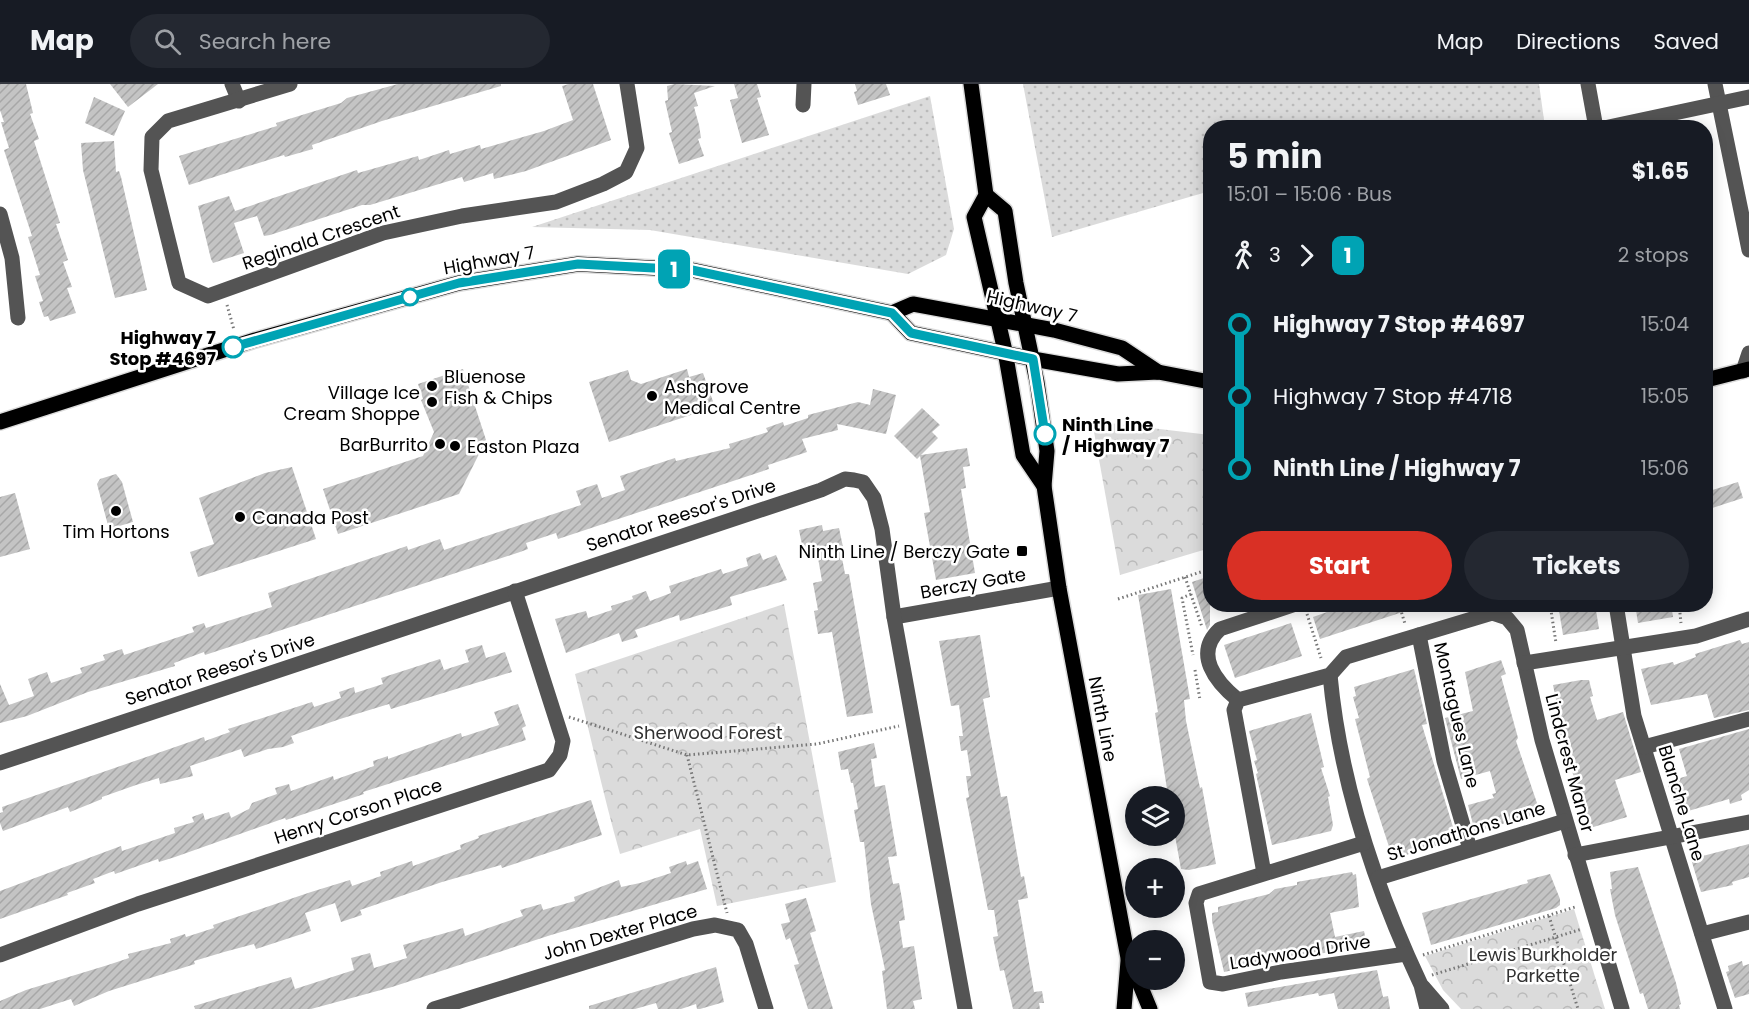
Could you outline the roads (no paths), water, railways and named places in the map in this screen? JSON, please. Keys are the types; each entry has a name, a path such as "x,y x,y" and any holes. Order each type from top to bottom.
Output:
{"main road":[{"path":"970,84 986,195"},
{"name":"Ninth Line","path":"1044,486 1023,455 1005,351 995,318 974,217 986,195 1005,211 1033,359 1047,451 1044,486 1059,588 1125,942"},
{"name":"Highway 7","path":"0,422 255,340 459,283 578,264 692,270 892,313 911,333 1005,351 1033,359 1118,374 1158,372 1203,381"},
{"name":"Highway 7","path":"892,313 913,304 1025,324 1122,348 1158,372"},
{"path":"1713,378 1746,370"},
{"name":"Ninth Line","path":"1124,1009 1125,990"},
{"path":"1142,990 1150,1009"}],"street":[{"path":"232,84 239,101 290,84"},
{"name":"Reginald Crescent","path":"239,101 168,121 152,137 151,170 179,283 208,296 383,233 462,216 556,202 626,172 637,148 627,84"},
{"path":"803,105 804,84"},
{"path":"1588,84 1595,120"},
{"path":"1715,84 1749,250"},
{"path":"1639,120 1718,102 1749,98"},
{"path":"0,214 12,258 18,318"},
{"path":"1746,370 1749,353"},
{"name":"Senator Reesor's Drive","path":"0,763 820,490 845,479 863,482 874,498 882,529 894,616 965,1009"},
{"name":"Berczy Gate","path":"894,616 1059,588"},
{"name":"Henry Corson Place","path":"0,955 138,904 549,770 560,755 563,741 515,591"},
{"path":"1264,873 1234,710 1238,700 1214,679 1207,652 1214,634 1220,629 1286,612"},
{"name":"Blanche Lane","path":"1617,612 1635,716 1725,1009"},
{"name":"Lindcrest Manor","path":"1419,635 1492,613 1500,614 1517,630 1542,740 1622,1009"},
{"path":"1524,663 1696,636 1749,619"},
{"name":"Montagues Lane","path":"1238,700 1330,675 1346,657 1419,635 1444,761 1470,849"},
{"path":"1330,675 1349,792 1364,843 1406,954 1426,980 1442,1009"},
{"path":"1644,747 1749,719"},
{"name":"St Jonathons Lane","path":"1378,878 1565,821"},
{"path":"1575,855 1749,822"},
{"name":"Ladywood Drive","path":"1364,843 1199,894 1196,903 1210,982 1223,984 1281,972 1406,954"},
{"path":"1702,934 1749,922"},
{"name":"John Dexter Place","path":"434,1009 715,925 738,930 746,944 766,1009"},
{"path":"1426,980 1427,1009"}],"place":[{"name":"Highway 7 Stop #4697","path":"233,347"},
{"name":"Bluenose Fish & Chips","path":"432,386"},
{"name":"Ashgrove Medical Centre","path":"652,396"},
{"name":"Village Ice Cream Shoppe","path":"432,402"},
{"name":"Ninth Line / Highway 7","path":"1045,434"},
{"name":"BarBurrito","path":"440,444"},
{"name":"Easton Plaza","path":"455,446"},
{"name":"Tim Hortons","path":"116,511"},
{"name":"Canada Post","path":"240,517"},
{"name":"Ninth Line / Berczy Gate","path":"1022,551"}],"park label":[{"name":"Sherwood Forest","path":"708,732"},
{"name":"Lewis Burkholder Parkette","path":"1543,964"}]}
